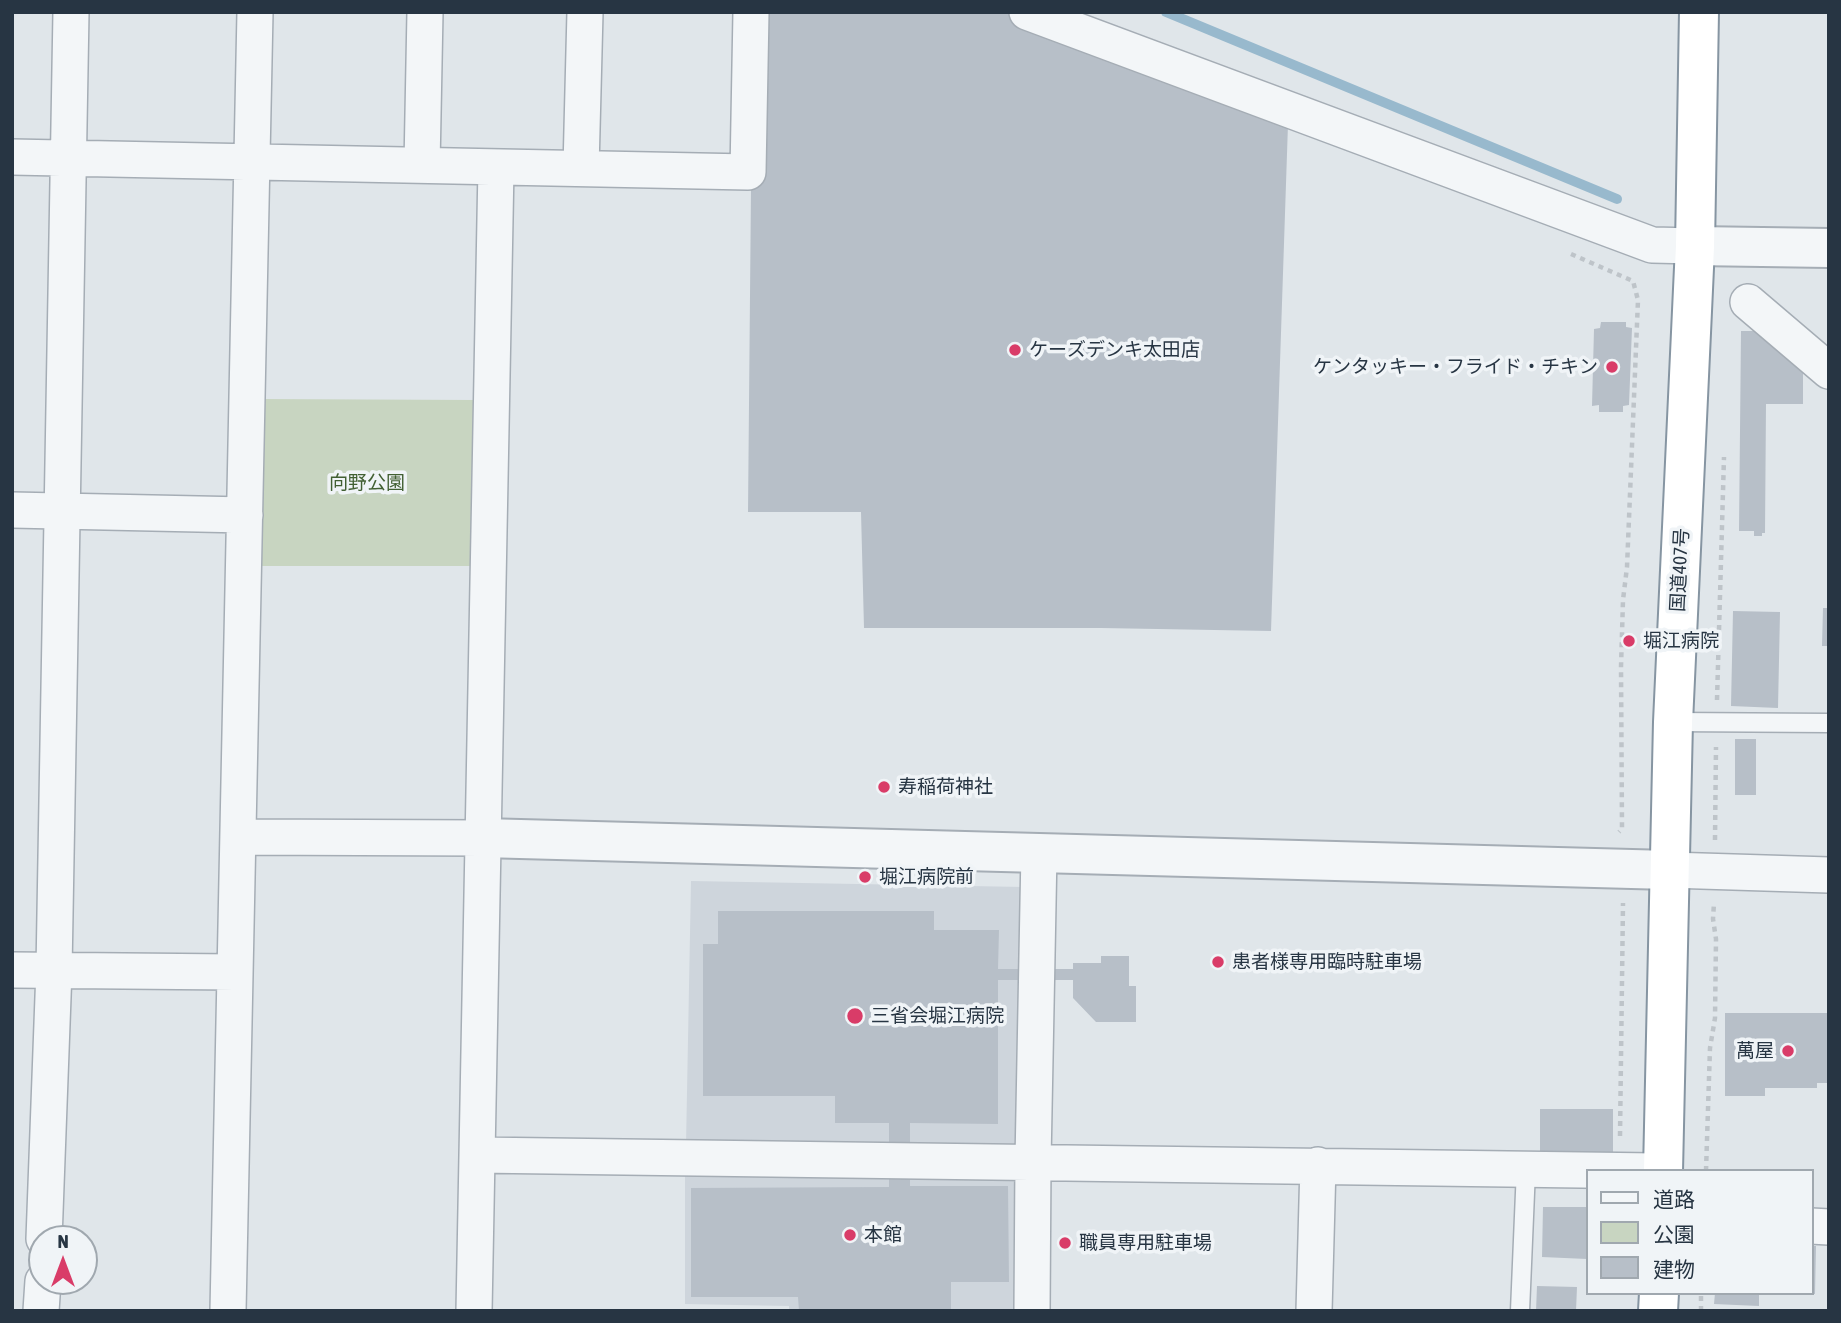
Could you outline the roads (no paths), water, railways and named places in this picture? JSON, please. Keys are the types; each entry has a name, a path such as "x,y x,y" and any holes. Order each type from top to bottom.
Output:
{"highway":[{"name":"国道407号","path":"1663,1169 1673,722 1695,246 1699,12"}],"street":[{"path":"45,1225 54,970 71,12"},
{"path":"228,1311 255,12"},
{"path":"422,165 425,12"},
{"path":"581,169 585,12"},
{"path":"12,157 748,172 751,12"},
{"path":"1027,12 1652,245 1829,248"},
{"path":"474,1311 496,167"},
{"path":"1748,302 1829,371"},
{"path":"12,510 245,515"},
{"path":"238,837 483,838 1829,875"},
{"path":"1032,1311 1039,852"},
{"path":"12,970 235,972"},
{"path":"477,1155 1586,1170"},
{"path":"1314,1311 1318,1166"}],"lane":[{"path":"1673,722 1829,723"},
{"path":"1520,1311 1525,1169"}],"waterway":[{"path":"1166,12 1617,199"}],"place":[{"name":"ケーズデンキ太田店","path":"1015,350"},
{"name":"ケンタッキー・フライド・チキン","path":"1612,367"},
{"name":"堀江病院","path":"1629,641"},
{"name":"寿稲荷神社","path":"884,787"},
{"name":"堀江病院前","path":"865,877"},
{"name":"患者様専用臨時駐車場","path":"1218,962"},
{"name":"三省会堀江病院","path":"855,1016"},
{"name":"萬屋","path":"1788,1051"},
{"name":"本館","path":"850,1235"},
{"name":"職員専用駐車場","path":"1065,1243"}],"park label":[{"name":"向野公園","path":"367,483"}]}
